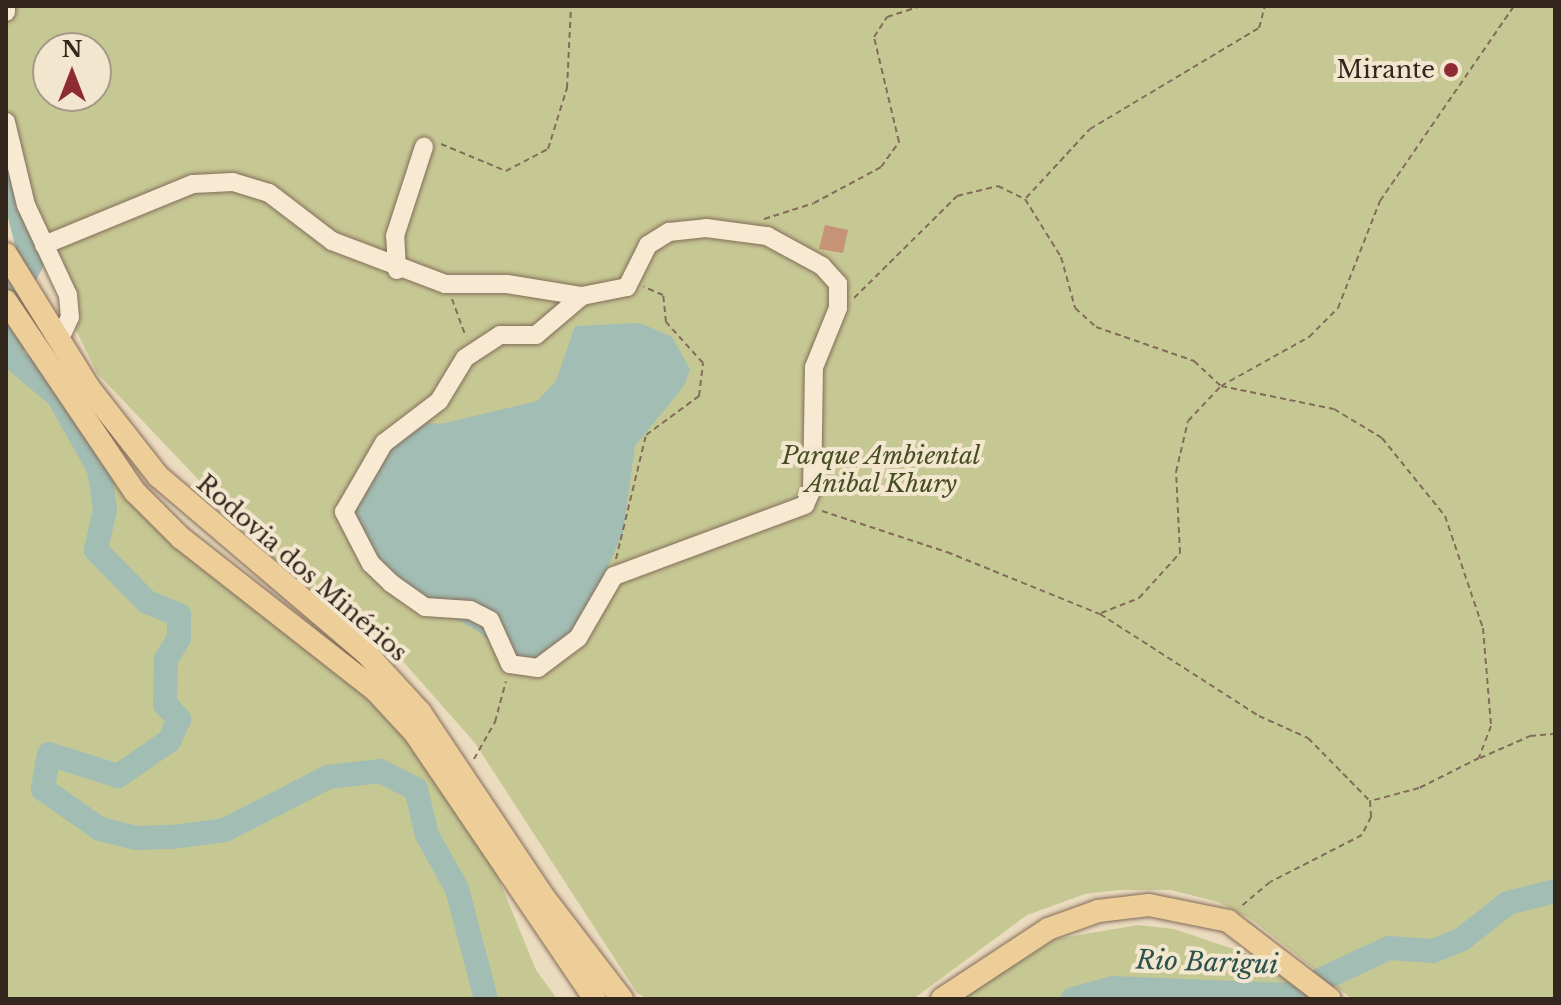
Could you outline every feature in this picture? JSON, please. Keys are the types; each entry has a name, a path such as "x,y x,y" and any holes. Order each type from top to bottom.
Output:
{"main road":[{"name":"Rodovia dos Minérios","path":"6,254 89,388 158,476 366,653 465,774 543,896 622,999"},
{"name":"Rodovia dos Minérios","path":"6,301 135,492 181,538 376,691 414,732 595,999"},
{"path":"942,999 1048,929 1098,911 1149,905 1228,921 1290,964 1330,999"}],"street":[{"path":"6,6 6,12"},
{"path":"6,122 11,155 44,245 69,301 60,338"},
{"path":"397,270 395,236 424,147"},
{"path":"44,245 193,184 233,182 269,193 332,241 397,270 445,284 507,284 582,296 627,287 648,245 669,232 736,228 767,236 822,266 838,284 838,308 814,367 812,489 805,505 614,576 593,619 565,653 538,668 510,664 490,620 470,610 425,607 391,583 365,555 344,512 384,443 439,401 465,358 500,335 536,335 582,296"}],"path":[{"path":"424,147 445,143 506,171 548,149 567,88 571,6"},
{"path":"762,220 814,203 881,167 899,142 874,37 887,17 920,6"},
{"path":"1025,199 1090,129 1259,28 1265,6"},
{"path":"1100,614 1139,598 1180,553 1176,472 1188,421 1221,386 1309,337 1338,308 1380,201 1514,6"},
{"path":"838,308 869,289 957,196 998,186 1025,199 1061,257 1075,308 1096,327 1194,361 1221,386 1334,409 1382,438 1445,516 1483,628 1491,726 1479,758"},
{"path":"445,284 466,328 465,358"},
{"path":"614,576 646,435 699,396 703,363 666,322 663,295 627,287"},
{"path":"805,505 947,552 1100,614 1259,716 1308,738 1370,801"},
{"path":"465,774 495,722 510,664"},
{"path":"1370,801 1419,788 1530,736 1555,734"},
{"path":"1228,921 1270,882 1362,835 1370,801"}],"green space":[{"name":"Parque Ambiental Anibal Khury","path":"6,6 1555,6 1555,999 1352,999 1251,919 1218,902 1171,890 1118,890 1085,894 1027,915 913,999 647,999 637,993 475,743 400,658 273,558 97,373 6,187"},
{"path":"6,335 122,482 343,674 436,765 489,855 536,970 557,999 6,999"},
{"path":"1138,925 1174,929 1260,958 1312,999 960,999 1055,939"}],"shaded area":[{"path":"640,323 672,337 690,369 684,386 635,446 623,533 582,625 537,666 510,658 476,630 367,570 355,529 357,498 398,420 440,424 537,401 556,381 575,326"}],"building":[{"path":"825,225 848,230 843,253 819,249"}],"waterway":[{"name":"Rio Barigui","path":"6,163 32,262 6,311"},
{"name":"Rio Barigui","path":"6,314 14,359 58,396 99,469 105,509 96,550 147,602 179,615 179,638 166,660 165,704 179,719 169,741 118,776 49,754 43,789 100,829 135,838 173,837 225,830 328,777 380,771 416,789 427,835 457,889 486,999"},
{"name":"Rio Barigui","path":"1073,999 1113,988 1288,995 1389,948 1433,951 1462,939 1508,903 1555,891"}],"place":[{"name":"Mirante","path":"1451,70"}]}
